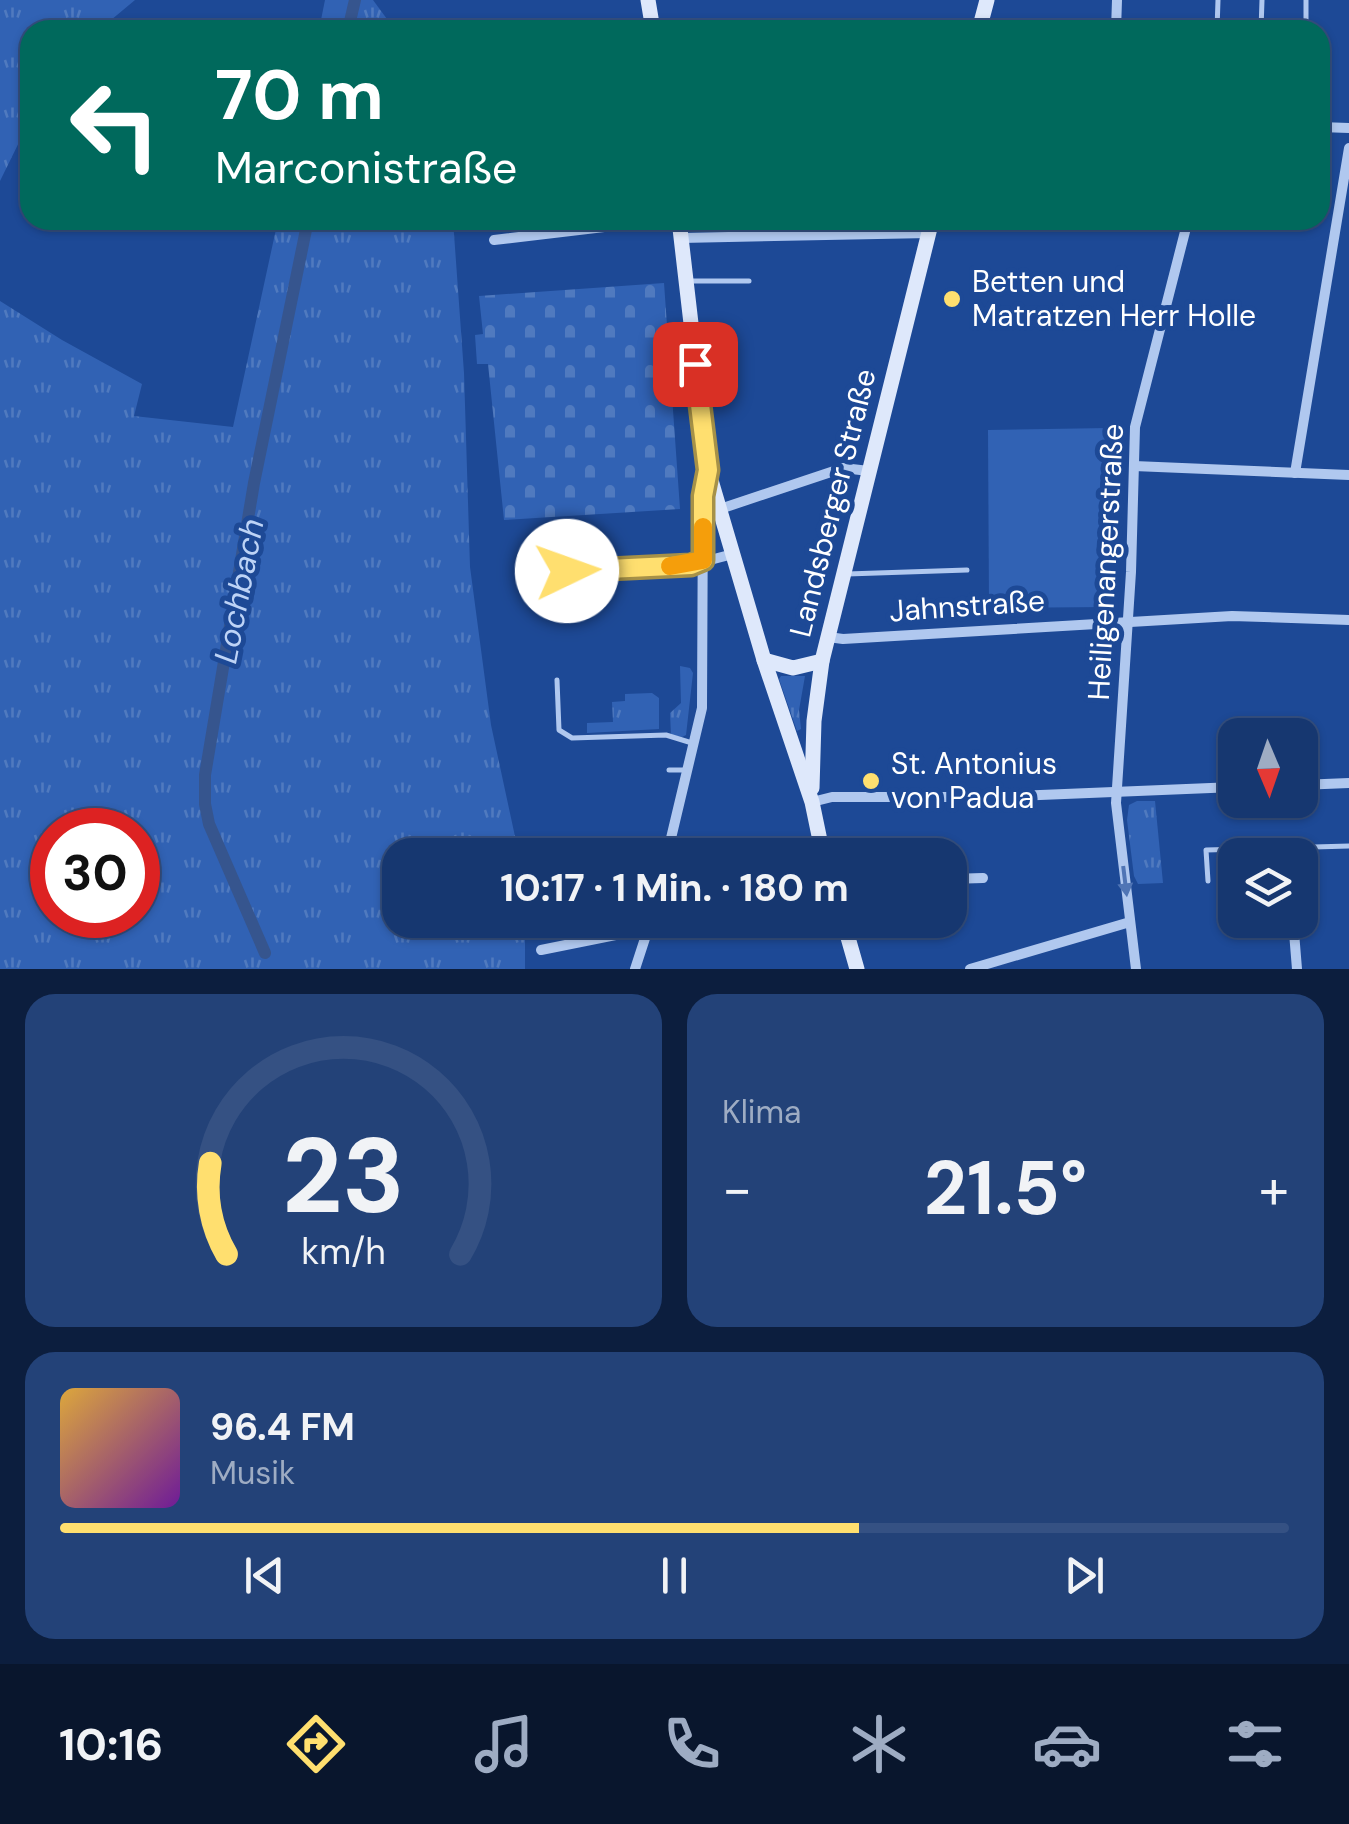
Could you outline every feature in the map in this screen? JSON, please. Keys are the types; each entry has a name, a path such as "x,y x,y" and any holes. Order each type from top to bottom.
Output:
{"main road":[{"path":"680,230 708,470 820,838"},
{"name":"Landsberger Straße","path":"812,802 812,738 822,661 929,230"},
{"path":"764,660 792,668 822,661"},
{"path":"848,938 856,969"}],"street":[{"path":"1295,473 1349,148"},
{"path":"494,240 578,230"},
{"path":"681,238 847,230"},
{"name":"Heiligenangerstraße","path":"1136,969 1116,792 1129,621 1136,419 1185,230"},
{"path":"1134,466 1349,475"},
{"path":"720,508 844,468 869,472"},
{"path":"671,838 704,687 703,496 708,470"},
{"path":"536,572 691,565 733,554"},
{"name":"Jahnstraße","path":"828,637 843,640 1232,616 1349,620"},
{"path":"1318,784 1349,783"},
{"path":"812,802 832,797 990,797 1218,788"},
{"path":"967,878 983,878"},
{"path":"970,969 1130,922"},
{"path":"541,950 591,938"},
{"path":"635,969 645,938"},
{"path":"1295,938 1297,969"}],"lane":[{"path":"686,281 749,281"},
{"path":"844,574 967,570"},
{"path":"557,680 559,730 564,735 666,735 694,744"},
{"path":"670,770 688,770"},
{"path":"1318,849 1349,846"},
{"path":"1208,881 1206,850 1218,850"}],"green space":[{"path":"0,0 135,0 111,20 20,20 20,140 0,181"},
{"path":"325,0 373,0 388,20 321,20"},
{"path":"276,230 454,230 464,373 470,567 491,725 515,838 382,838 382,938 525,938 525,969 0,969 0,301 142,384 134,416 233,427"},
{"path":"664,283 680,509 504,520 488,364 477,364 475,335 483,334 479,296"},
{"path":"1108,428 1109,607 989,608 988,430"},
{"path":"680,666 693,673 686,735 682,737 671,735 670,713 681,703"},
{"path":"805,676 799,710 801,729 797,731 779,679"},
{"path":"652,693 659,698 659,729 587,733 587,723 613,722 612,702 625,701 625,694"},
{"path":"1155,801 1163,883 1138,884 1134,876 1127,820 1129,805"}],"waterway":[{"name":"Lochbach","path":"350,20 355,0"},
{"name":"Lochbach","path":"265,953 209,824 205,775 254,483 306,230"}],"slow traffic":[{"path":"670,566 703,560 703,527"}],"place":[{"name":"Betten und Matratzen Herr Holle","path":"952,299"},
{"name":"St. Antonius von Padua","path":"871,781"}],"route":[{"path":"567,571 691,565 703,560 703,496 708,470 695,364"}]}
